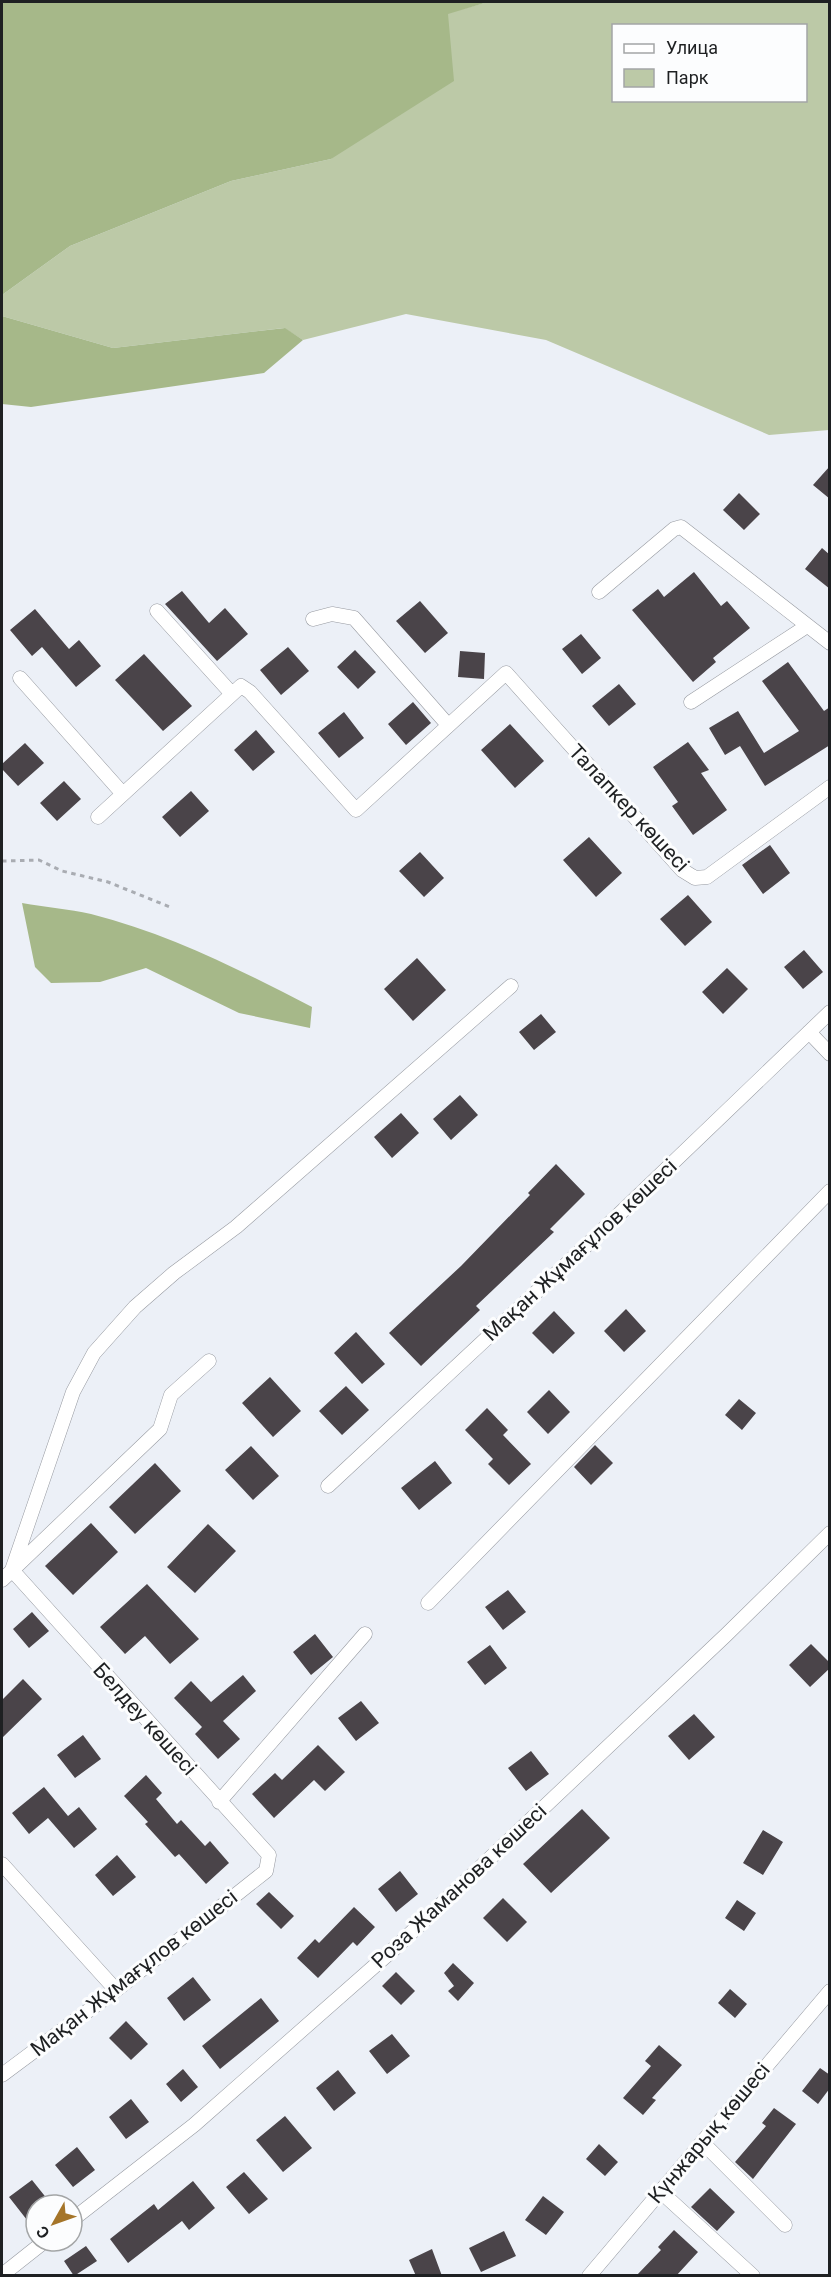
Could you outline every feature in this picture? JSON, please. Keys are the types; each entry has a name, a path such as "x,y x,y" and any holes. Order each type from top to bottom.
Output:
{"street":[{"path":"599,592 674,529 681,527 830,644"},
{"path":"98,817 232,694 157,611"},
{"path":"313,619 332,614 354,618 448,725"},
{"path":"691,702 807,626"},
{"name":"Талапкер көшесі","path":"232,694 240,686 250,692 356,810 506,673 682,870 695,878 707,877 830,787"},
{"path":"20,678 123,794"},
{"path":"7,1575 73,1392 94,1353 135,1307 174,1273 236,1227 511,986"},
{"name":"Мақан Жұмағұлов көшесі","path":"328,1486 588,1244 830,1012"},
{"path":"809,1032 830,1054"},
{"path":"428,1602 830,1191"},
{"path":"7,1575 160,1429 171,1395 209,1361"},
{"name":"Роза Жаманова көшесі","path":"84,2211 194,2125 395,1948 726,1635 830,1533"},
{"name":"Белдеу көшесі","path":"7,1575 269,1856 266,1871"},
{"path":"219,1802 365,1634"},
{"path":"2,1864 116,1990"},
{"name":"Мақан Жұмағұлов көшесі","path":"2,2075 116,1990 266,1871"},
{"name":"Күнжарық көшесі","path":"589,2276 830,1991"},
{"path":"702,2142 785,2225"},
{"path":"660,2192 753,2276"},
{"path":"2,2275 30,2253"}],"path":[{"path":"2,861 39,860 63,871 108,882 170,908"}],"green space":[{"path":"2,2 488,2 448,14 454,81 331,159 231,181 70,246 2,295"},
{"path":"488,2 829,2 829,430 769,435 546,340 406,314 303,340 284,328 113,348 2,316 2,295 70,246 231,181 331,159 448,13"},
{"path":"2,316 113,348 285,328 303,340 264,373 31,407 2,404"},
{"path":"22,903 91,914 177,942 312,1007 310,1028 239,1013 146,968 100,982 51,983 35,967"}],"building":[{"path":"830,466 830,499 813,485"},
{"path":"739,493 760,514 744,530 723,510"},
{"path":"822,548 830,555 830,589 805,569"},
{"path":"694,572 721,606 727,601 750,628 713,658 716,662 693,682 632,610 658,589 664,597"},
{"path":"182,591 209,623 225,608 248,634 217,661 165,604"},
{"path":"420,601 448,633 425,653 396,621"},
{"path":"35,609 69,649 79,640 101,666 76,687 42,647 32,656 10,630"},
{"path":"581,634 601,658 582,674 562,649"},
{"path":"288,647 309,671 281,695 260,670"},
{"path":"355,650 376,672 358,689 337,667"},
{"path":"460,651 485,653 484,679 458,677"},
{"path":"144,654 192,706 163,731 115,680"},
{"path":"788,662 824,711 830,707 830,745 765,786 740,746 725,755 709,728 738,711 764,753 799,731 762,681"},
{"path":"619,684 636,704 609,726 592,706"},
{"path":"413,702 431,723 406,745 388,724"},
{"path":"344,712 364,738 339,758 318,733"},
{"path":"510,724 544,761 515,788 481,750"},
{"path":"256,730 275,752 253,771 234,750"},
{"path":"688,742 709,770 701,773 727,810 693,835 672,806 678,802 653,767"},
{"path":"25,743 44,763 18,786 2,769 2,764"},
{"path":"64,781 81,799 57,821 40,803"},
{"path":"191,791 209,811 180,837 162,817"},
{"path":"589,837 622,873 596,897 563,860"},
{"path":"770,845 790,873 763,894 742,865"},
{"path":"420,852 444,878 424,897 399,871"},
{"path":"688,895 712,922 685,946 660,919"},
{"path":"804,950 823,972 803,989 784,967"},
{"path":"417,958 446,990 413,1021 384,989"},
{"path":"727,968 748,989 723,1014 702,992"},
{"path":"541,1014 556,1032 534,1050 519,1032"},
{"path":"460,1095 478,1115 451,1140 433,1119"},
{"path":"401,1113 419,1133 392,1158 374,1137"},
{"path":"556,1164 585,1194 550,1229 554,1232 476,1306 480,1310 421,1366 389,1333 461,1266 530,1195 528,1193"},
{"path":"626,1309 646,1331 624,1352 604,1331"},
{"path":"554,1311 575,1333 553,1354 532,1333"},
{"path":"356,1332 385,1364 362,1384 334,1353"},
{"path":"270,1377 301,1411 273,1437 242,1403"},
{"path":"346,1386 369,1410 342,1435 319,1411"},
{"path":"549,1390 570,1412 548,1434 527,1412"},
{"path":"739,1399 756,1413 742,1430 725,1415"},
{"path":"487,1408 508,1430 503,1435 531,1464 509,1485 488,1464 493,1459 465,1430"},
{"path":"595,1445 613,1463 591,1485 574,1467"},
{"path":"251,1446 279,1476 253,1500 225,1470"},
{"path":"435,1461 452,1483 419,1510 401,1488"},
{"path":"155,1463 181,1491 135,1534 109,1507"},
{"path":"91,1523 118,1552 73,1595 45,1566"},
{"path":"208,1524 236,1551 195,1593 167,1567"},
{"path":"147,1584 199,1639 170,1664 145,1636 125,1654 100,1627"},
{"path":"508,1590 526,1612 503,1630 485,1607"},
{"path":"32,1612 49,1631 29,1648 13,1629"},
{"path":"315,1634 333,1657 311,1675 293,1652"},
{"path":"811,1644 830,1663 830,1668 810,1687 789,1665"},
{"path":"490,1645 507,1668 485,1685 467,1662"},
{"path":"243,1675 256,1691 223,1721 240,1739 218,1759 195,1734 202,1727 174,1698 191,1681 211,1702"},
{"path":"23,1679 42,1699 2,1738 2,1700"},
{"path":"361,1701 379,1723 356,1741 338,1718"},
{"path":"694,1714 715,1737 689,1760 668,1736"},
{"path":"83,1735 101,1759 75,1778 57,1755"},
{"path":"318,1745 345,1772 325,1791 314,1780 274,1818 252,1794 275,1773 282,1780"},
{"path":"531,1751 549,1774 526,1791 508,1768"},
{"path":"146,1775 162,1793 156,1799 177,1824 181,1820 205,1846 210,1841 229,1863 206,1884 179,1854 175,1857 145,1824 148,1822 124,1796"},
{"path":"44,1787 68,1816 79,1807 97,1829 74,1848 48,1818 29,1834 12,1813"},
{"path":"582,1809 610,1838 551,1893 523,1864"},
{"path":"763,1830 783,1842 763,1875 743,1863"},
{"path":"117,1855 136,1877 113,1896 95,1875"},
{"path":"400,1871 418,1894 396,1912 378,1889"},
{"path":"269,1892 294,1916 281,1929 256,1904"},
{"path":"503,1898 527,1922 507,1942 483,1918"},
{"path":"737,1900 756,1913 744,1931 725,1918"},
{"path":"354,1907 375,1927 357,1946 353,1942 318,1978 297,1958 315,1939 319,1943"},
{"path":"453,1963 474,1983 458,2001 448,1991 454,1986 444,1973"},
{"path":"396,1972 415,1991 401,2005 382,1986"},
{"path":"193,1977 211,2000 184,2021 167,1998"},
{"path":"730,1989 747,2004 735,2018 718,2003"},
{"path":"261,1998 279,2021 220,2069 202,2046"},
{"path":"126,2021 148,2044 131,2060 109,2038"},
{"path":"392,2034 410,2056 387,2074 369,2051"},
{"path":"659,2045 682,2065 652,2098 656,2100 643,2115 623,2098 651,2066 645,2061"},
{"path":"820,2068 830,2075 830,2088 818,2104 802,2091"},
{"path":"183,2069 198,2087 181,2102 166,2084"},
{"path":"338,2070 356,2093 334,2111 316,2088"},
{"path":"131,2099 149,2122 126,2139 109,2117"},
{"path":"774,2108 796,2124 753,2179 735,2162 766,2126 762,2123"},
{"path":"285,2116 312,2148 283,2172 256,2140"},
{"path":"599,2144 618,2162 605,2176 586,2159"},
{"path":"77,2147 95,2170 73,2187 55,2165"},
{"path":"244,2172 268,2199 249,2214 226,2187"},
{"path":"32,2180 42,2193 24,2193 24,2216 9,2197"},
{"path":"193,2181 215,2208 189,2230 182,2221 128,2263 110,2239 154,2204 158,2210"},
{"path":"710,2188 735,2212 717,2231 691,2207"},
{"path":"543,2196 564,2212 546,2235 525,2220"},
{"path":"674,2230 698,2252 676,2276 636,2276 661,2250 658,2247"},
{"path":"504,2231 516,2256 481,2272 469,2248"},
{"path":"86,2246 97,2261 74,2276 64,2261 76,2253 84,2253"},
{"path":"432,2249 442,2276 416,2276 409,2260"}]}
